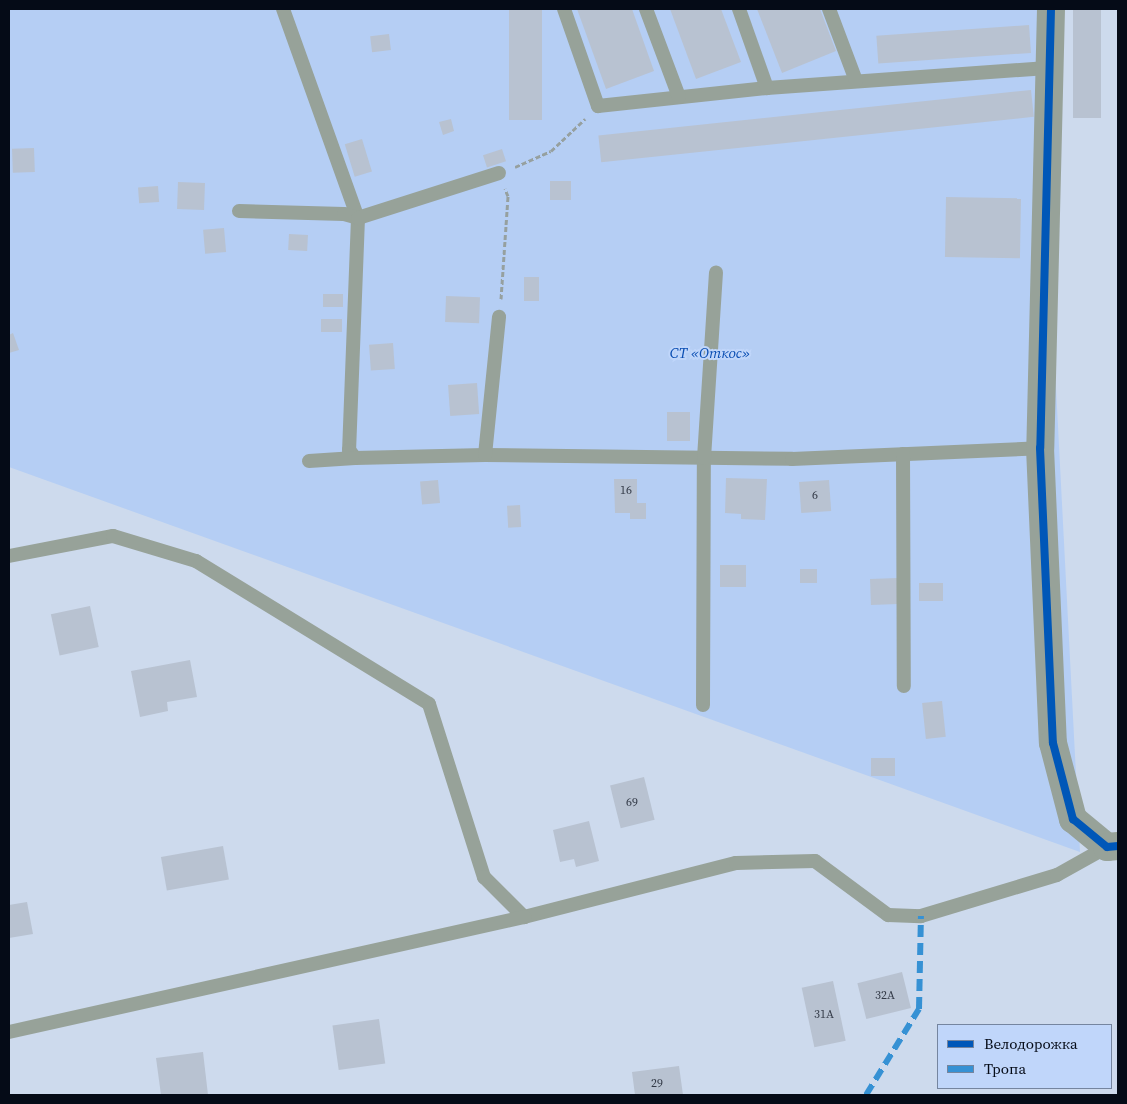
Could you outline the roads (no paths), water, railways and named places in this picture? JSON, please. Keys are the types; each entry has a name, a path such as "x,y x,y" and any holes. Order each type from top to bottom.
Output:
{"street":[{"path":"1051,9 1047,68 1040,448 1053,743 1072,819 1113,847"}],"lane":[{"path":"283,9 358,218 349,450 355,458"},
{"path":"564,9 598,106 767,88 1047,68"},
{"path":"646,9 679,97"},
{"path":"739,9 767,88"},
{"path":"829,9 856,81"},
{"path":"239,212 344,214 358,218 499,173"},
{"path":"703,705 704,458 716,272"},
{"path":"485,455 499,318"},
{"path":"309,461 485,455 792,459 1040,448"},
{"path":"903,454 904,686"},
{"path":"9,556 113,536 196,561 429,704 484,877 524,916"},
{"path":"9,1032 524,916 736,863 814,861 888,914 921,916 1057,875 1113,847"}],"park label":[{"name":"СТ «Откос»","path":"710,353"}]}
